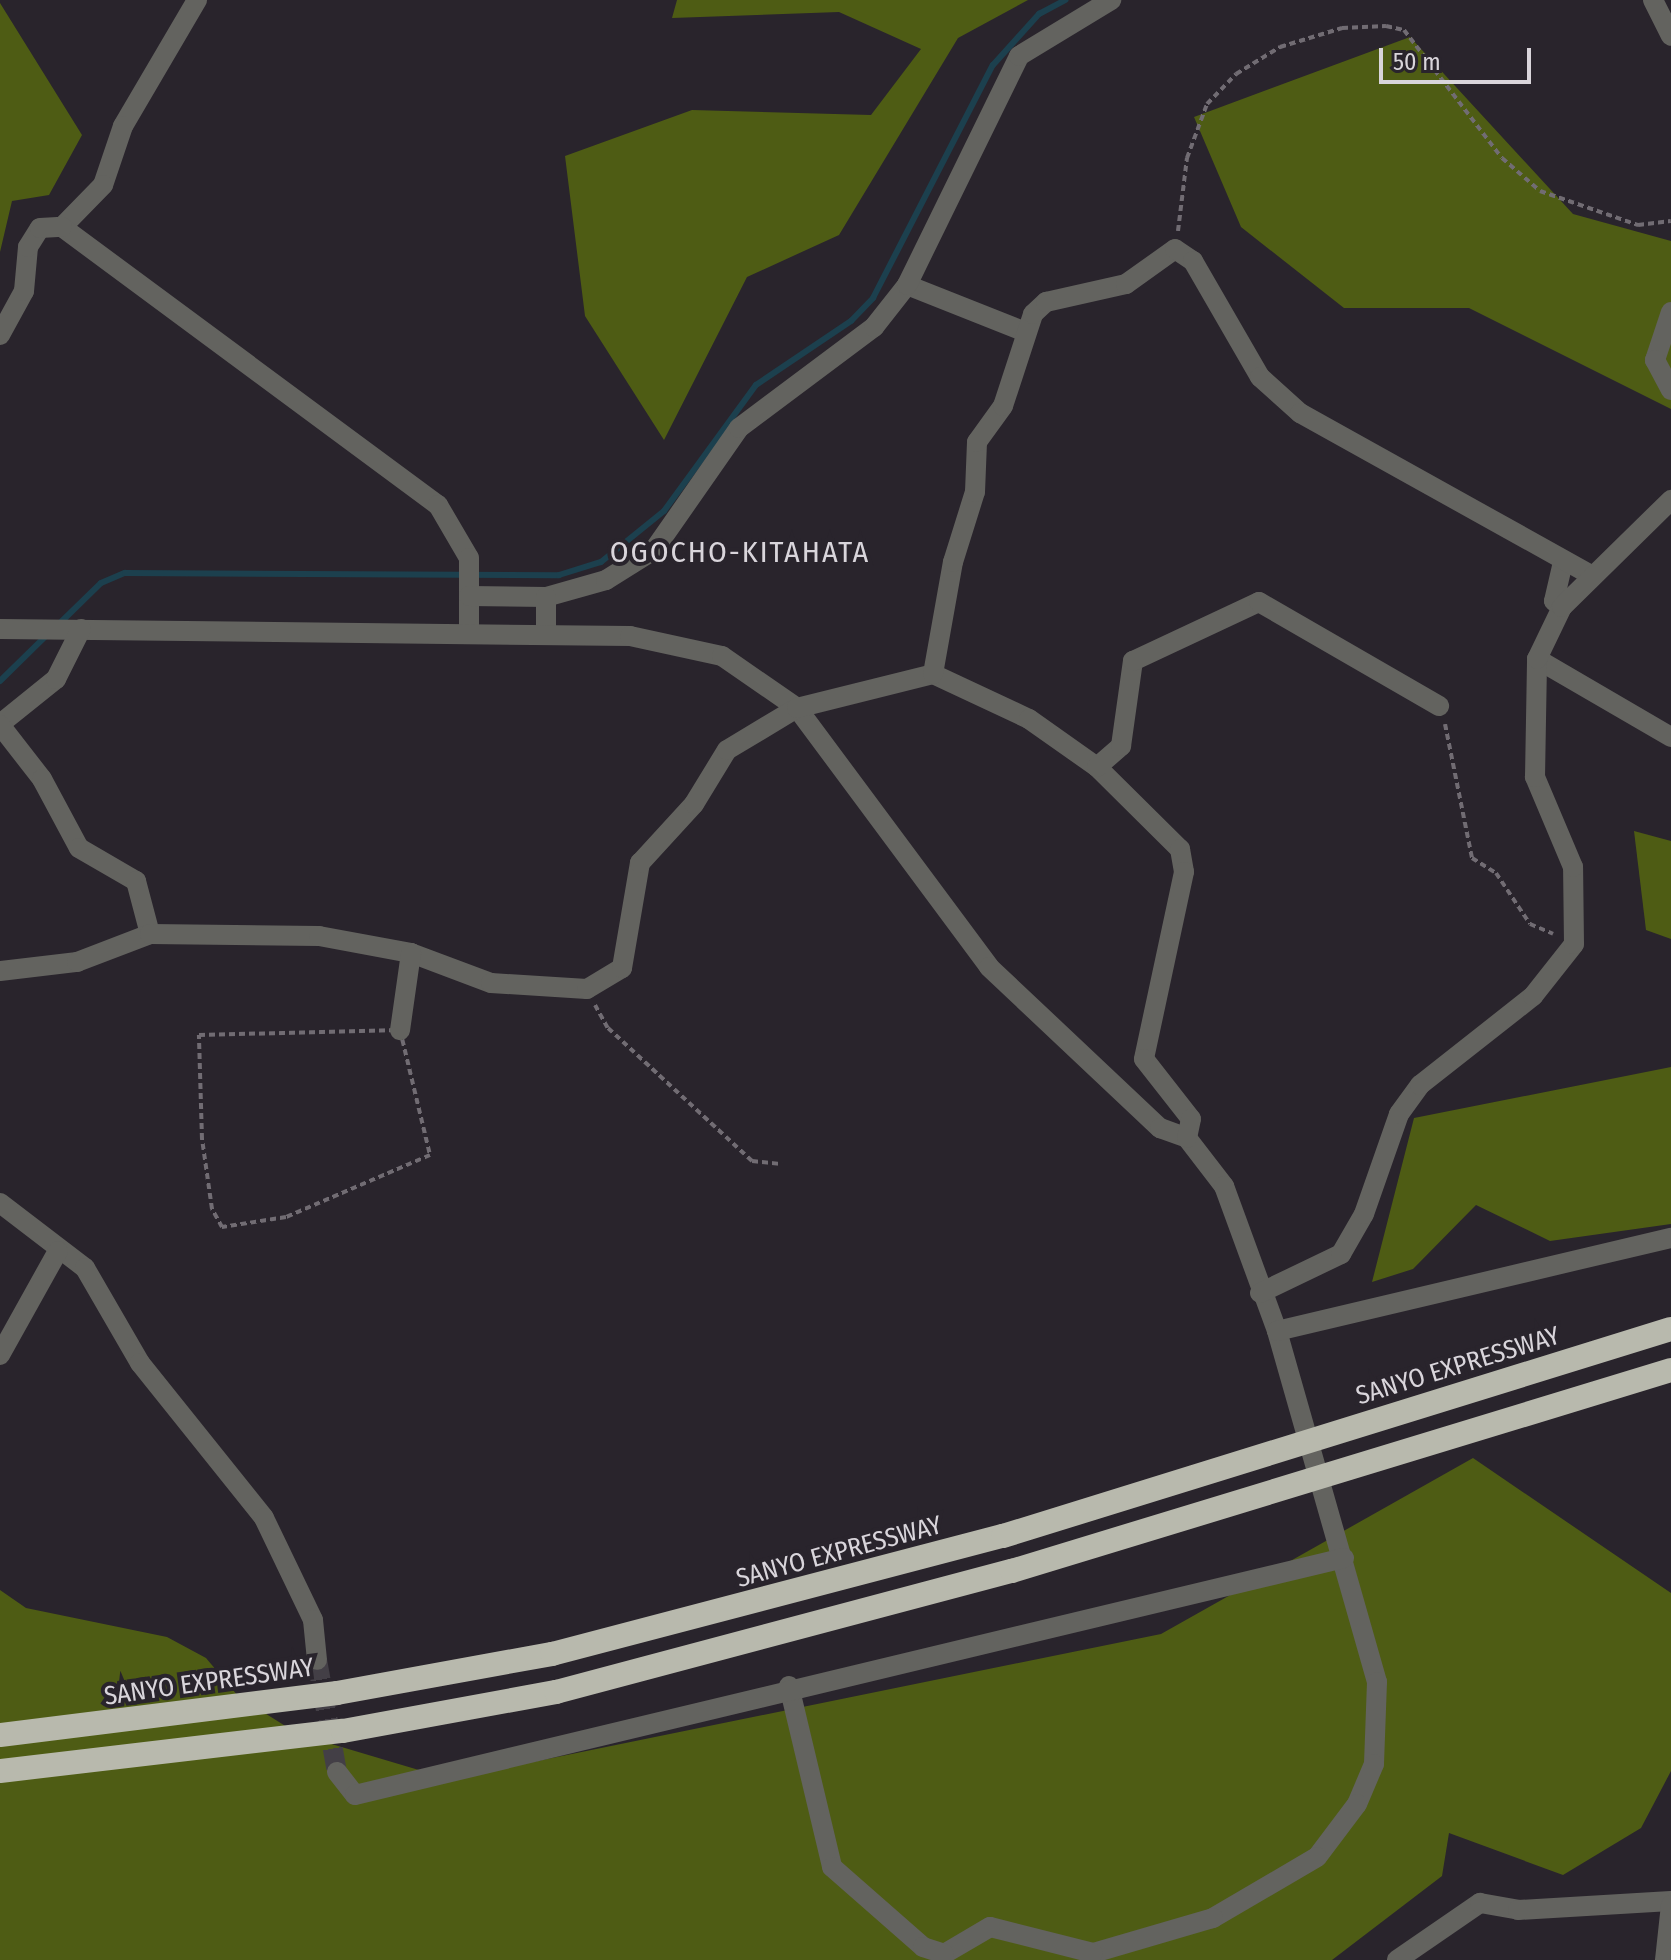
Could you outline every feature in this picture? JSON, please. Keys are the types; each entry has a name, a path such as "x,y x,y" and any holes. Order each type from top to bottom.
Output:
{"highway":[{"name":"SANYO EXPRESSWAY","path":"0,1735 337,1693 552,1654 1003,1536 1671,1329"},
{"path":"0,1771 343,1731 556,1692 968,1584 1671,1370"}],"street":[{"path":"62,227 103,185 123,126 197,0"},
{"path":"469,596 546,597 606,580 654,550 739,428 874,327 907,285 1019,56 1111,0"},
{"path":"1653,0 1671,36"},
{"path":"0,335 24,291 28,247 40,228 62,227 438,505 469,558 469,634"},
{"path":"933,674 953,562 975,492 977,442 1003,406 1023,331 1046,302 1126,284 1175,249 1193,261 1260,377 1300,413 1593,576"},
{"path":"907,285 1023,331"},
{"path":"1671,312 1655,360 1671,390"},
{"path":"1260,1293 1341,1254 1364,1214 1399,1114 1420,1085 1533,996 1574,944 1573,867 1535,777 1537,659 1562,607 1671,500"},
{"path":"1562,607 1554,601 1563,562"},
{"path":"546,597 546,635"},
{"path":"1097,767 1121,746 1133,661 1259,602 1439,706"},
{"path":"0,629 546,635 687,644 722,656 797,708 989,967 1160,1128 1187,1138 1224,1186 1260,1293 1277,1331 1377,1682 1380,1728 1357,1804 1317,1857 1248,1901 1166,1937 1093,1953 990,1927 945,1957 923,1947 832,1867 789,1686"},
{"path":"81,629 56,679 0,725 42,779 79,848 136,881 150,934"},
{"path":"1537,659 1671,737"},
{"path":"0,971 77,962 150,934 319,936 411,953 491,983 587,989 622,968 631,900 649,845 694,804 727,750 797,708 933,674 1029,719 1097,767 1180,849 1184,872 1144,1059 1191,1119 1187,1138"},
{"path":"400,1030 411,953"},
{"path":"0,1203 58,1251 85,1268 140,1363 264,1518 313,1620 317,1660"},
{"path":"1277,1331 1671,1238"},
{"path":"0,1355 58,1251"},
{"path":"337,1772 355,1795 789,1686 1344,1558"},
{"path":"1397,1960 1480,1903 1518,1910 1671,1903 1665,1960"}],"path":[{"path":"1175,249 1187,158 1207,104 1280,47 1342,28 1404,30 1502,158 1540,191 1638,225 1671,221"},
{"path":"1439,706 1472,858 1496,873 1530,924 1574,944"},
{"path":"587,989 608,1028 752,1161 782,1164"},
{"path":"400,1030 430,1155 286,1217 222,1227 212,1209 202,1139 199,1035 400,1030"}],"green space":[{"path":"677,0 1028,0 958,38 839,235 747,277 664,440 585,316 565,156 692,110 871,115 921,49 839,12 672,18"},
{"path":"0,3 82,135 49,195 12,201 0,252"},
{"path":"1410,37 1573,214 1671,241 1671,409 1469,308 1344,308 1241,227 1194,117"},
{"path":"1634,831 1671,841 1671,939 1646,930"},
{"path":"1671,1067 1671,1224 1550,1241 1476,1205 1413,1269 1372,1282 1414,1118"},
{"path":"1473,1458 1671,1593 1671,1771 1641,1828 1563,1875 1449,1833 1442,1876 1332,1960 0,1960 0,1590 26,1608 167,1637 206,1658 238,1696 298,1734 449,1779 1161,1634"}],"waterway":[{"path":"60,623 101,583 125,573 559,575 601,562 664,511 756,385 851,321 873,298 993,65 1039,14 1065,0"},
{"path":"0,681 46,636"}],"tunnel":[{"path":"317,1660 337,1772"}],"district":[{"name":"OGOCHO-KITAHATA","path":"740,552"}]}
